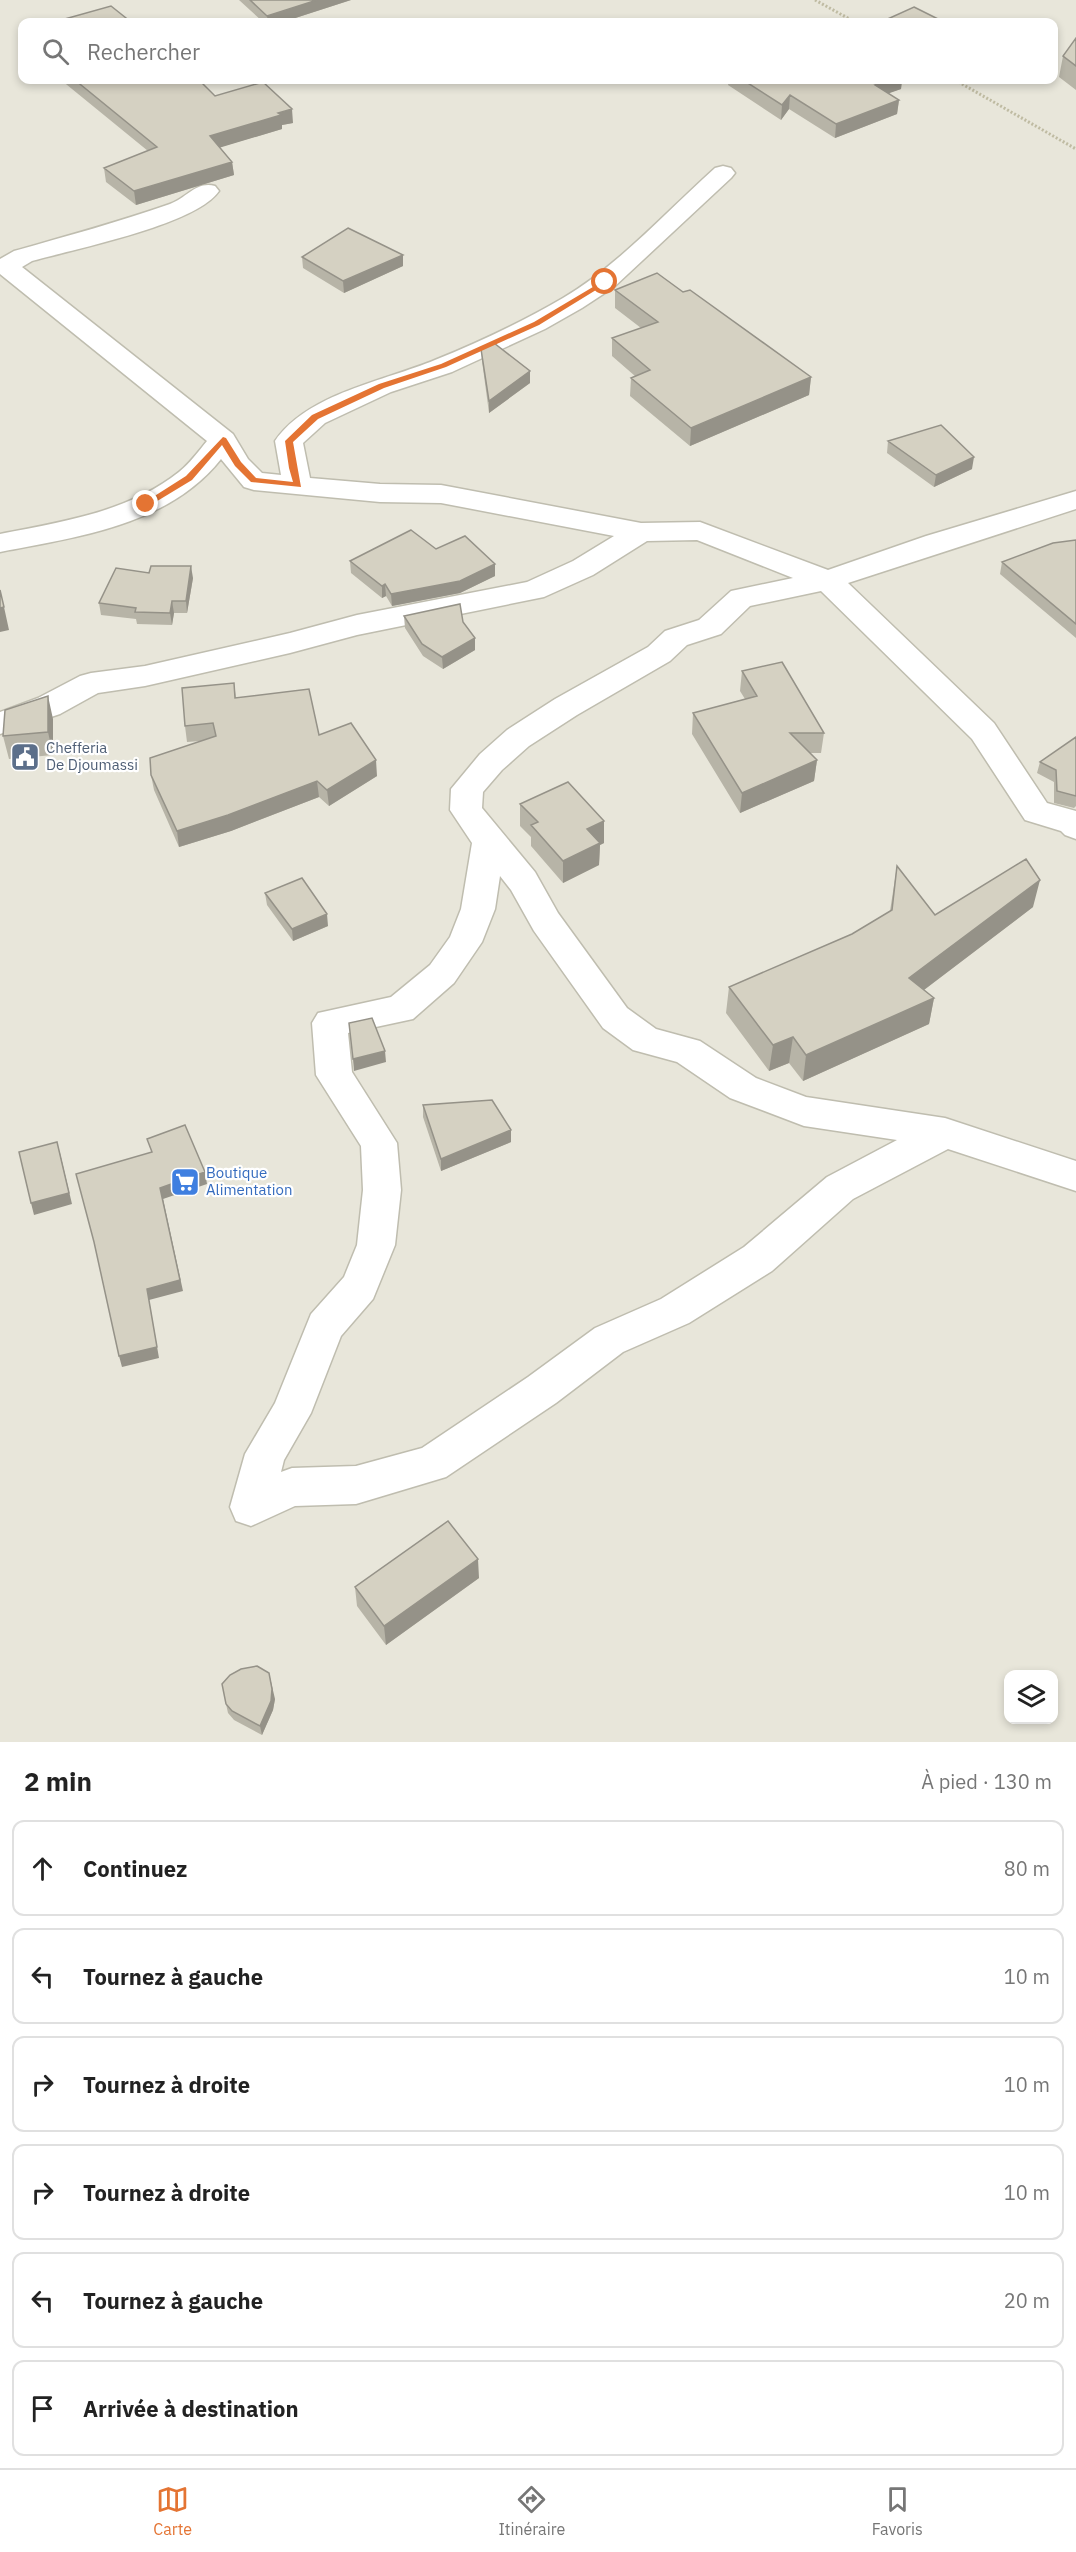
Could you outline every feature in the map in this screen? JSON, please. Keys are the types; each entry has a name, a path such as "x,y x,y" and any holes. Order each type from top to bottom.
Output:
{"street":[{"path":"298,485 289,441 315,417 381,386 443,366 536,324 573,303 605,282 723,172"},
{"path":"207,190 187,206 143,222 23,256 5,266 223,440 238,464 254,481 380,493 441,494 641,532 700,531 827,580 984,731 1036,812 1072,822 1076,827"},
{"path":"0,543 69,530 146,504 189,478 223,440"},
{"path":"1076,501 936,543 827,580 741,598 710,627 676,638 659,654 566,707 518,738 491,762 467,789 466,810 523,881 546,922 615,1018 645,1040 687,1051 743,1088 804,1110 945,1133 1076,1176"},
{"path":"0,723 49,706 91,682 146,676 357,625 534,590 583,568 641,532"},
{"path":"489,841 478,909 465,942 442,974 401,1009 330,1023 334,1075 379,1143 382,1190 376,1245 359,1287 325,1326 291,1413 265,1454 251,1507 292,1486 356,1485 432,1464 542,1390 609,1340 675,1311 758,1259 840,1188 945,1133"}],"path":[{"path":"815,0 848,18"},
{"path":"962,84 1076,149"}],"shaded area":[{"path":"0,0 1076,0 1076,1742 0,1742"}],"building":[{"path":"250,0 317,0 267,16"},
{"path":"111,6 126,18 68,18"},
{"path":"914,7 936,18 890,18"},
{"path":"1076,38 1076,66 1063,56"},
{"path":"80,84 203,84 215,96 256,84 265,84 292,109 278,113 281,115 210,136 232,162 134,191 104,168 157,147"},
{"path":"749,84 878,84 875,85 899,100 836,124 790,95 782,105"},
{"path":"348,228 403,255 343,281 302,257"},
{"path":"657,273 683,292 690,290 811,377 691,428 631,378 650,370 612,338 658,322 615,290"},
{"path":"494,343 530,371 489,401 481,349"},
{"path":"941,425 974,457 936,475 888,441"},
{"path":"411,530 436,549 465,536 495,564 460,581 391,594 385,584 382,586 350,561"},
{"path":"1076,540 1076,624 1002,562 1053,543"},
{"path":"151,566 191,566 186,601 172,601 170,613 135,612 136,608 99,603 116,568 149,573"},
{"path":"0,590 4,607 0,608"},
{"path":"460,604 463,622 475,638 442,657 422,644 404,616"},
{"path":"782,662 824,733 790,733 817,760 742,793 693,713 757,696 742,671"},
{"path":"234,683 235,698 309,689 319,735 351,723 376,760 327,790 317,781 228,815 177,831 151,775 150,758 216,736 213,723 185,726 182,688"},
{"path":"48,696 48,732 3,736 5,710"},
{"path":"1076,737 1076,796 1057,791 1056,770 1040,762"},
{"path":"568,782 604,821 587,829 600,843 563,861 531,825 538,822 520,804"},
{"path":"1026,859 1040,880 909,978 934,998 806,1055 793,1037 773,1045 729,987 852,934 892,910 897,866 935,915"},
{"path":"302,878 327,914 292,929 265,893"},
{"path":"372,1018 385,1051 353,1059 349,1023"},
{"path":"492,1100 511,1130 441,1159 423,1105"},
{"path":"185,1125 205,1172 160,1188 180,1280 147,1289 157,1347 119,1356 94,1242 76,1174 152,1152 147,1139"},
{"path":"57,1142 69,1193 31,1203 19,1152"},
{"path":"448,1521 478,1559 384,1626 355,1587"},
{"path":"257,1666 269,1673 272,1689 271,1701 260,1726 232,1711 226,1704 222,1684 230,1675 241,1669"}],"place":[{"name":"Chefferia De Djoumassi","path":"25,757"},
{"name":"Boutique Alimentation","path":"185,1182"}],"route":[{"path":"146,504 189,478 223,440 238,464 254,481 298,485 289,441 315,417 381,386 443,366 536,324 605,282"}]}
